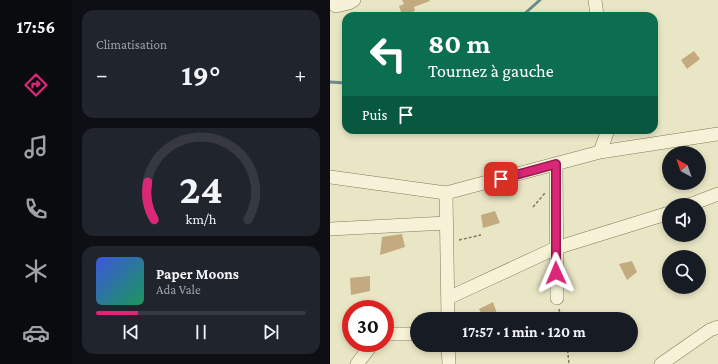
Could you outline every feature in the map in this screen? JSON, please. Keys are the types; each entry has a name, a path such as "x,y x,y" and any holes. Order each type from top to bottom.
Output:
{"street":[{"path":"330,2 336,6 349,3 354,0"},
{"path":"595,0 596,12"},
{"path":"600,152 607,134"},
{"path":"330,177 446,193 600,152 718,134"},
{"path":"556,164 557,298"},
{"path":"446,193 448,312"},
{"path":"706,199 718,194"},
{"path":"448,298 556,248 662,215"},
{"path":"330,229 447,223"},
{"path":"661,364 710,330 718,327"},
{"path":"394,334 410,334"},
{"path":"358,364 367,352"},
{"path":"448,352 449,364"}],"path":[{"path":"447,242 481,235"},
{"path":"568,352 569,364"}],"building":[{"path":"402,0 430,1 414,7 415,11 412,12 401,12 399,6 404,4"},
{"path":"694,51 700,59 687,69 681,60"},
{"path":"495,211 500,223 483,228 481,215"},
{"path":"402,234 405,247 380,255 382,237"},
{"path":"632,261 637,272 627,280 619,264"},
{"path":"370,276 370,291 351,295 350,278"},
{"path":"493,302 497,312 480,312 479,309"}],"waterway":[{"path":"526,12 540,0"},
{"path":"330,82 342,83"}],"route":[{"path":"501,179 556,164 556,273"}]}
